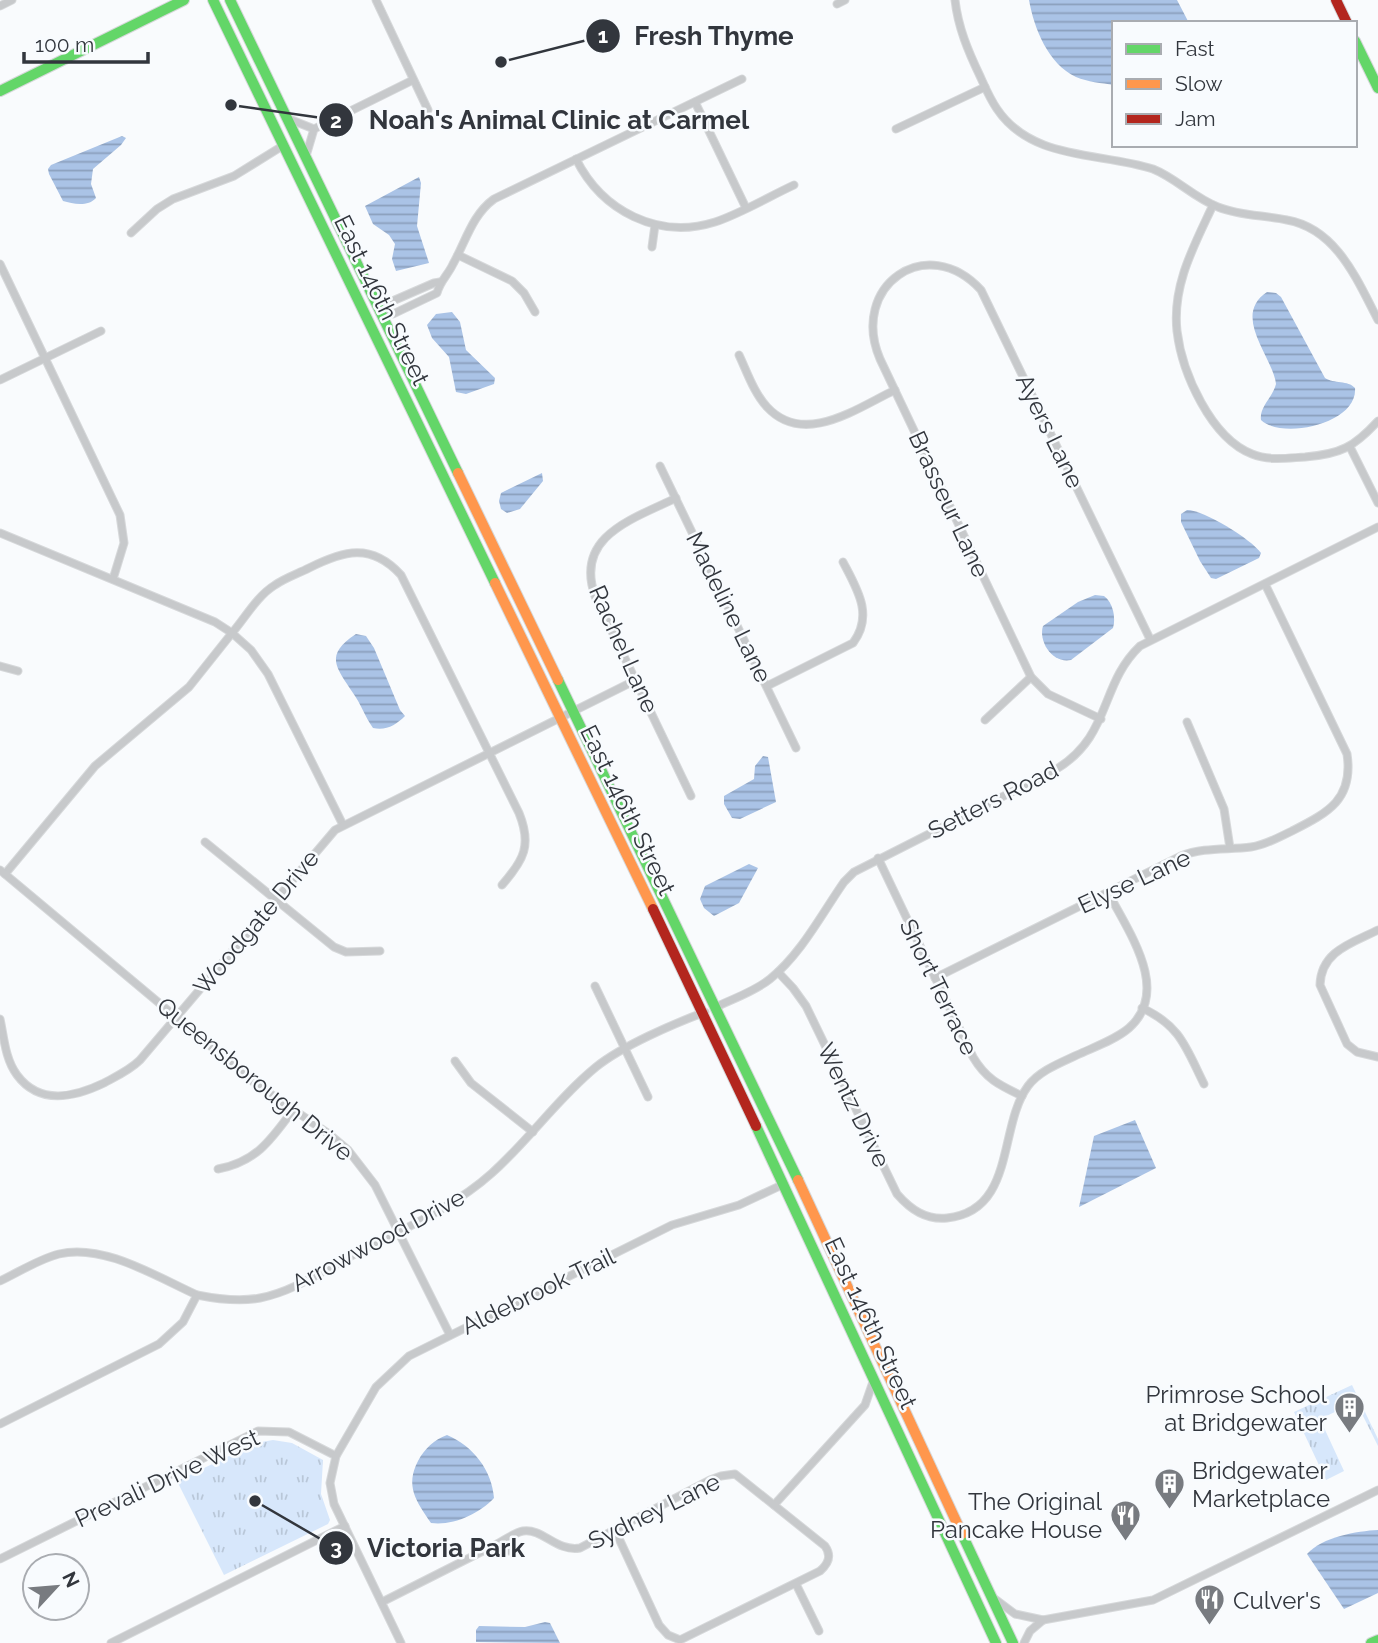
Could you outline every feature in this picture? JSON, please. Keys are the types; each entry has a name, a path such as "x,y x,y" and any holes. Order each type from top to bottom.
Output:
{"main road":[{"path":"0,91 184,0"},
{"name":"East 146th Street","path":"213,0 368,319 872,1336 1013,1643"},
{"name":"East 146th Street","path":"230,0 384,312 565,715"},
{"path":"1336,0 1346,21"},
{"path":"1357,44 1378,88"},
{"name":"East 146th Street","path":"709,1010 784,1184 996,1643"},
{"path":"1371,1643 1378,1640"}],"street":[{"path":"0,6 12,0"},
{"path":"376,0 428,110"},
{"path":"955,0 964,43 985,87 1005,120 1021,135 1041,145 1153,169 1213,205 1244,215 1292,221 1328,240 1338,250 1378,320"},
{"path":"368,319 384,312 387,303 440,282 458,255 475,219 488,203 503,193 742,79"},
{"path":"306,156 314,129 413,80"},
{"path":"896,130 985,87"},
{"path":"695,102 746,208"},
{"path":"288,119 314,129"},
{"path":"131,233 157,209 234,176 284,145"},
{"path":"576,159 588,180 603,197 629,214 655,225 678,228 715,222 794,185"},
{"path":"1213,205 1186,261 1178,296 1177,315 1177,333 1184,362 1213,422 1241,449 1276,459 1311,456 1350,447 1378,421"},
{"path":"652,247 655,225"},
{"path":"458,255 512,281 524,293 534,312"},
{"path":"0,264 123,524 124,543 113,579"},
{"name":"Ayers Lane","path":"916,267 936,265 955,270 965,275 981,290 1150,639"},
{"name":"Brasseur Lane","path":"916,267 899,275 883,290 872,319 874,344 1031,677 1048,694 1101,719"},
{"path":"0,380 102,331"},
{"path":"739,355 769,410 798,424 812,425 830,421 895,390"},
{"path":"1350,447 1378,503"},
{"name":"Madeline Lane","path":"660,466 796,748"},
{"name":"Rachel Lane","path":"676,498 614,529 601,542 592,562 592,586 691,796"},
{"name":"Setters Road","path":"709,1010 762,985 778,972 854,872 1064,764 1090,739 1127,660 1150,639 1378,527"},
{"path":"0,533 215,622 251,650 268,674 343,825"},
{"path":"2,872 95,766 189,687 274,585 337,555 359,553 386,561 401,575 519,813 526,835 522,860 502,886"},
{"path":"767,686 853,643 859,635 864,618 863,607 860,595 843,562"},
{"name":"Elyse Lane","path":"935,978 1187,854 1206,849 1250,847 1270,842 1323,815 1337,803 1346,784 1348,764 1344,745 1265,584"},
{"path":"0,666 18,671"},
{"path":"985,720 1031,677"},
{"name":"Woodgate Drive","path":"0,1019 6,1050 16,1074 34,1090 58,1097 81,1094 130,1068 176,1018 326,837 343,825 636,681"},
{"path":"1187,722 1224,809 1230,848"},
{"path":"205,842 334,947 346,953 380,951"},
{"name":"Short Terrace","path":"878,858 979,1068 998,1085 1022,1096"},
{"name":"Queensborough Drive","path":"2,872 256,1084 329,1134 360,1164 375,1185 450,1335"},
{"path":"1022,1096 1038,1076 1129,1028 1143,1008 1147,989 1146,972 1108,892"},
{"path":"1378,930 1331,954 1320,975 1320,985 1347,1044 1357,1052 1378,1057"},
{"name":"Wentz Drive","path":"778,972 799,995 897,1194 914,1211 935,1219 944,1219 970,1211 989,1195 1000,1173 1022,1096"},
{"path":"595,986 648,1097"},
{"path":"1143,1008 1164,1019 1175,1030 1204,1084"},
{"name":"Arrowwood Drive","path":"0,1281 57,1254 86,1251 125,1263 197,1295 243,1300 278,1293 466,1194 491,1175 598,1065 625,1049 709,1010"},
{"path":"455,1061 471,1083 533,1132"},
{"path":"218,1169 236,1166 252,1156 270,1140 293,1110"},
{"name":"Aldebrook Trail","path":"336,1456 376,1387 409,1356 672,1225 739,1205 784,1184"},
{"path":"0,1424 159,1344 183,1322 197,1295"},
{"path":"774,1505 865,1405 874,1378"},
{"path":"865,1405 884,1401"},
{"name":"Prevali Drive West","path":"0,1559 258,1431 289,1432 336,1456"},
{"path":"336,1456 330,1489 334,1504 401,1643"},
{"name":"Sydney Lane","path":"382,1602 523,1531 537,1533 561,1547 580,1548 710,1480 729,1474 736,1474 829,1552 827,1565 820,1572 796,1584"},
{"path":"990,1596 1015,1614 1043,1620 1159,1598 1378,1490"},
{"path":"111,1643 345,1526"},
{"path":"615,1530 659,1625 668,1635 680,1640 796,1584 818,1630"},
{"path":"493,1546 509,1551"},
{"path":"1024,1643 1030,1631 1043,1620"}],"green space":[{"path":"1352,1385 1378,1439 1378,1446 1356,1402 1320,1419 1344,1471 1326,1480 1294,1412"},
{"path":"273,1440 292,1443 323,1460 321,1494 330,1520 328,1524 224,1575 177,1481 256,1443"}],"water":[{"path":"1029,0 1177,0 1188,21 1112,21 1112,85 1076,77 1066,71 1050,54 1035,22"},
{"path":"122,136 126,138 121,145 93,169 91,184 96,198 85,204 63,201 49,174 51,165"},
{"path":"419,177 421,183 417,226 429,263 396,271 392,259 395,244 389,235 373,224 365,206"},
{"path":"1267,292 1281,297 1325,378 1355,388 1353,401 1345,411 1332,419 1301,428 1271,426 1261,420 1262,411 1276,384 1253,325 1257,302"},
{"path":"452,312 460,322 466,350 495,378 494,384 466,394 456,392 449,357 432,338 427,325 436,314"},
{"path":"542,473 543,481 520,509 507,513 501,509 501,493"},
{"path":"1187,510 1204,515 1238,533 1256,547 1261,553 1259,558 1216,579 1211,578 1181,522 1181,514"},
{"path":"1095,595 1104,596 1110,602 1114,615 1113,628 1071,660 1058,659 1045,645 1043,626 1078,602"},
{"path":"356,634 366,636 374,648 405,716 382,729 373,728 336,662 340,648"},
{"path":"763,756 768,757 776,802 740,819 732,818 724,804 724,796 754,779 755,766"},
{"path":"749,864 758,868 739,903 714,916 704,908 700,899 705,886"},
{"path":"1135,1120 1156,1168 1079,1207 1094,1136"},
{"path":"447,1435 473,1452 480,1460 489,1478 494,1498 465,1518 448,1523 431,1523 414,1493 412,1478 424,1452"},
{"path":"1378,1530 1378,1593 1344,1609 1307,1554 1331,1539"},
{"path":"550,1623 560,1643 476,1642 476,1630 479,1626 525,1627"}],"traffic: fast":[{"path":"0,91 184,0"},
{"path":"213,0 495,583"},
{"path":"230,0 458,473"},
{"path":"1357,45 1378,88"},
{"path":"558,680 798,1180"},
{"path":"756,1126 996,1643"},
{"path":"962,1534 1013,1643"},
{"path":"1371,1643 1378,1640"}],"traffic: slow":[{"path":"458,473 558,680"},
{"path":"495,583 653,909"},
{"path":"798,1180 962,1534"}],"traffic: jam":[{"path":"1336,0 1346,21"},
{"path":"653,909 756,1126"}],"place":[{"name":"Fresh Thyme","path":"501,62"},
{"name":"Noah's Animal Clinic at Carmel","path":"231,105"},
{"name":"Primrose School at Bridgewater","path":"1350,1435"},
{"name":"Victoria Park","path":"255,1501"},
{"name":"Bridgewater Marketplace","path":"1169,1511"},
{"name":"The Original Pancake House","path":"1125,1542"},
{"name":"Culver's","path":"1210,1627"}]}
